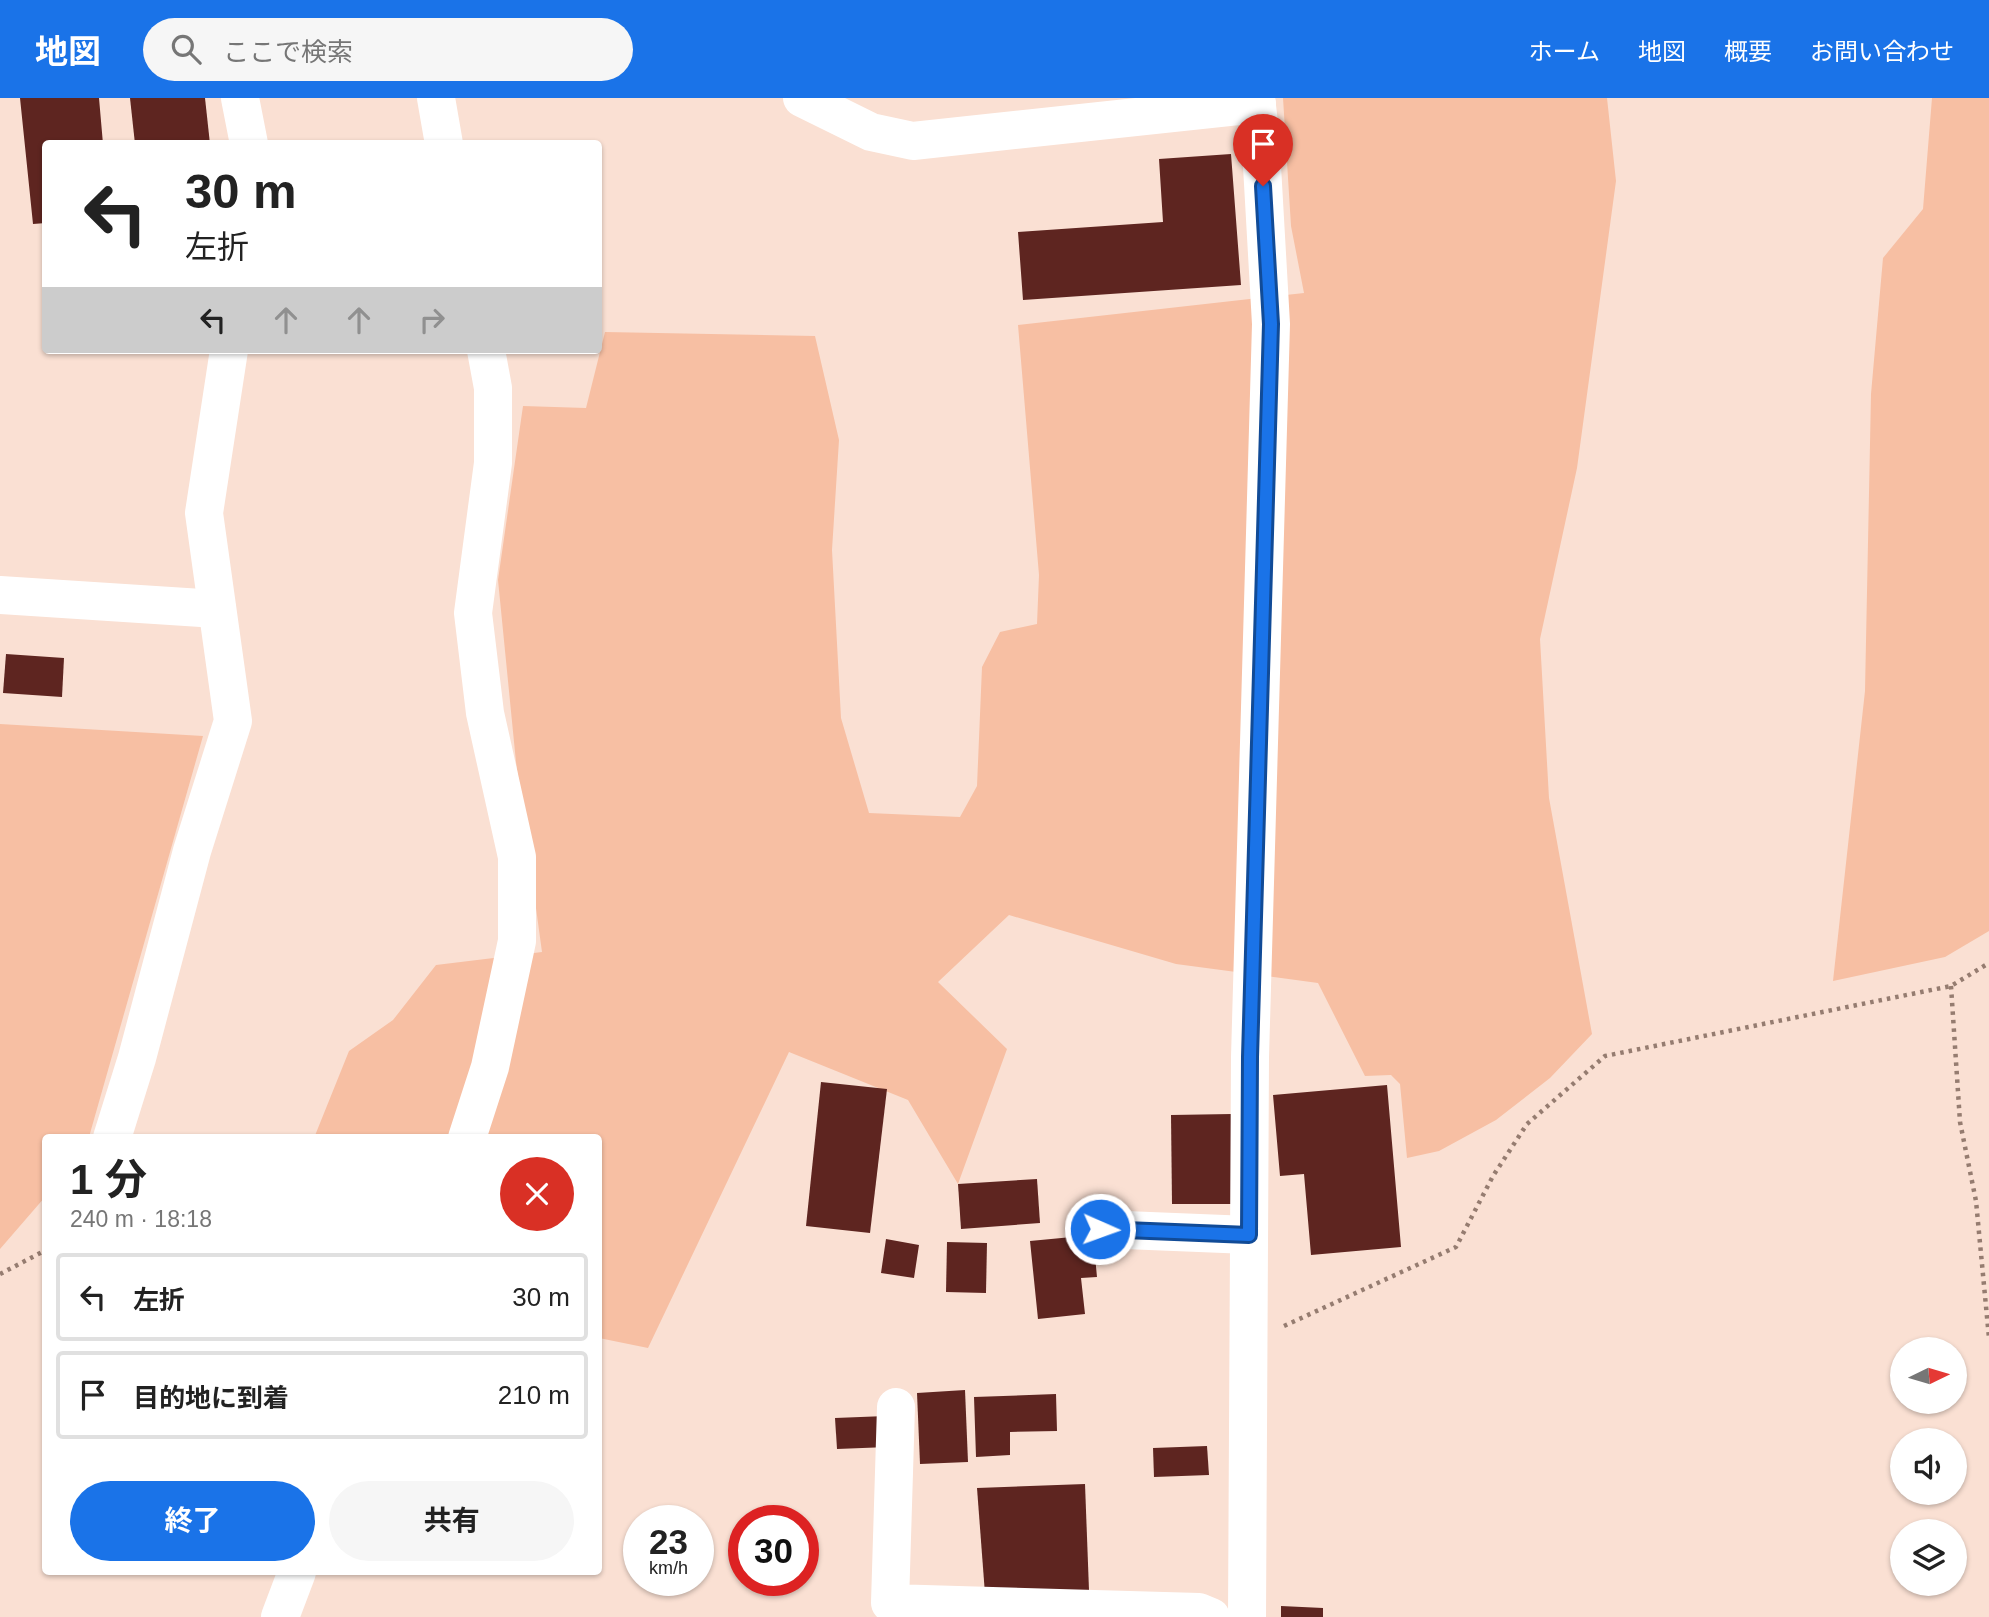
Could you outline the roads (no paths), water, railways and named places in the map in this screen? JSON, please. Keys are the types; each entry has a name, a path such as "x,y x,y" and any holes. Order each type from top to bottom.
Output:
{"street":[{"path":"240,98 248,140"},
{"path":"436,98 443,140"},
{"path":"802,98 871,132 913,141 1256,101 1271,324 1250,1057 1247,1617"},
{"path":"113,1134 137,1058 192,851 233,720 204,513 228,354"},
{"path":"468,1134 490,1067 517,941 517,857 485,713 473,613 493,463 493,388 487,354"},
{"path":"0,595 217,609"},
{"path":"1100,1229 1249,1235"},
{"path":"896,1407 890,1603 1199,1612 1211,1617"},
{"path":"281,1617 296,1575"}]}
